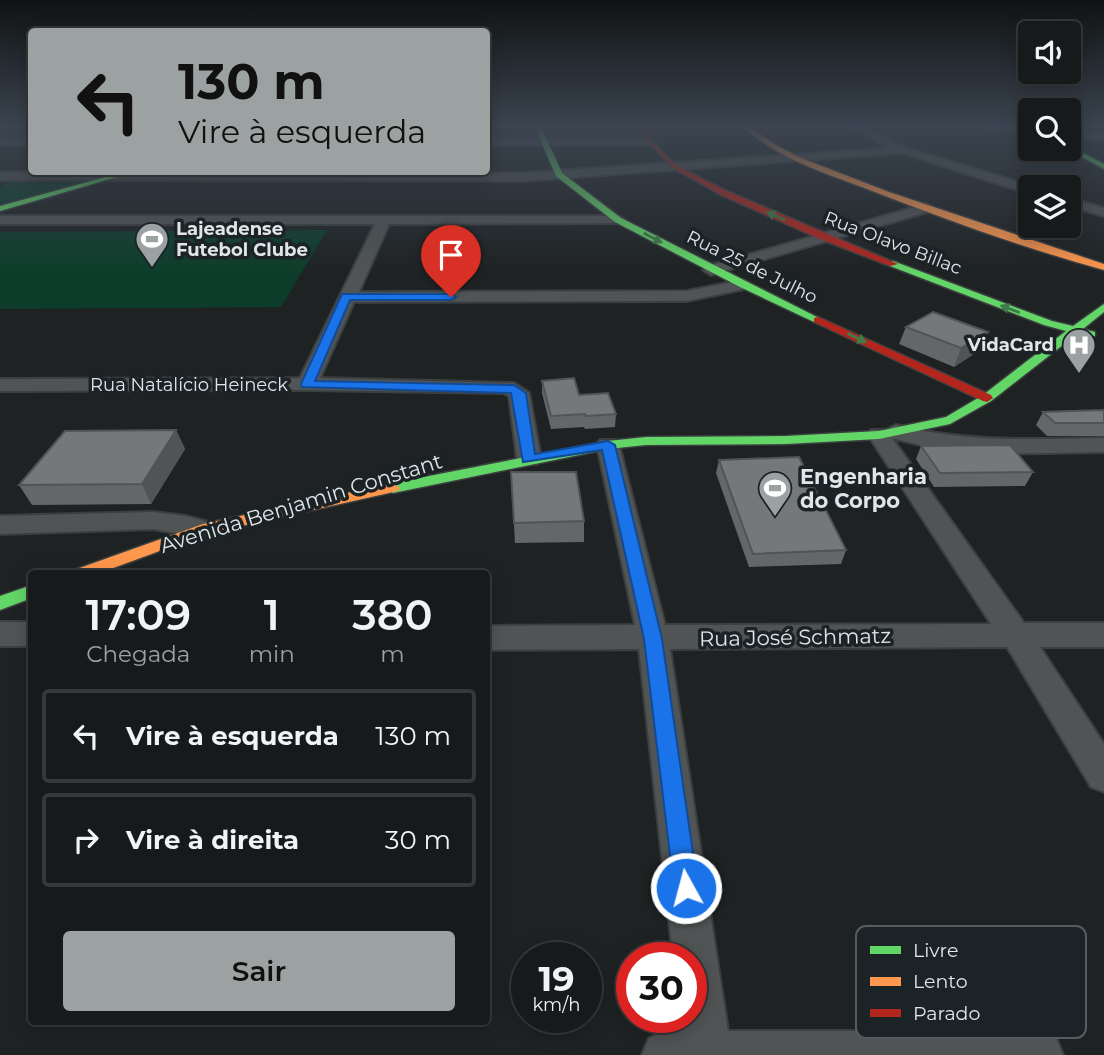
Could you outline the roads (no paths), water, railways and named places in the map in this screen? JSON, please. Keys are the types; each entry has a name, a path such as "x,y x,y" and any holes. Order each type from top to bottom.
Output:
{"street":[{"path":"0,209 114,176"},
{"path":"421,176 532,176"},
{"name":"Rua 25 de Julho","path":"562,176 618,220 711,270 987,398"},
{"name":"Rua Olavo Billac","path":"692,176 823,237 1074,332 1104,336"},
{"path":"843,176 926,208 1104,267"},
{"path":"987,176 1018,186"},
{"path":"1081,205 1104,212"},
{"path":"711,270 926,208"},
{"path":"0,220 618,220"},
{"path":"307,384 384,220"},
{"path":"346,297 687,296 743,285"},
{"name":"Avenida Benjamin Constant","path":"96,570 172,551 209,535 528,459 646,441 786,440 887,433 953,418 987,398 1104,307"},
{"name":"Rua Natalício Heineck","path":"0,385 307,384 514,389 519,393 528,459"},
{"path":"953,418 995,446"},
{"path":"887,433 925,442 995,446 1104,445"},
{"path":"887,433 1104,775"},
{"path":"608,445 653,639 694,1055 1038,1055"},
{"name":"Avenida Benjamin Constant","path":"310,523 469,473"},
{"path":"0,525 72,525 159,520 178,521 209,535"},
{"path":"72,525 172,551"},
{"path":"0,603 28,593"},
{"name":"Rua José Schmatz","path":"490,638 1104,635"}],"place":[{"name":"Lajeadense Futebol Clube","path":"152,269"},
{"name":"VidaCard","path":"1079,375"},
{"name":"Engenharia do Corpo","path":"775,518"}]}
